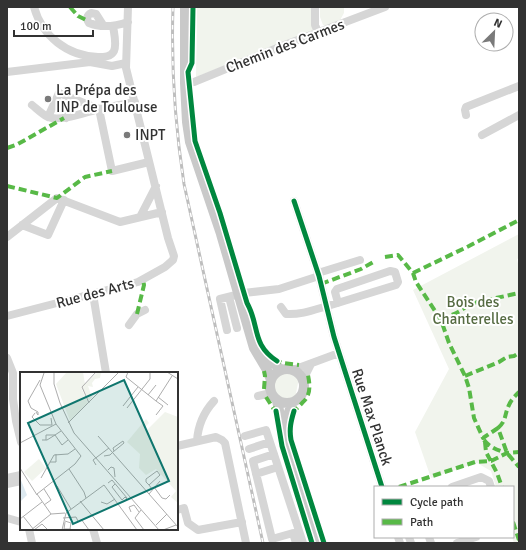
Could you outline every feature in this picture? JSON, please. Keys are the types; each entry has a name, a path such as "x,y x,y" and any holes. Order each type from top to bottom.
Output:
{"main road":[{"path":"185,7 185,83 187,122 190,142 221,234 253,340 254,348 267,370 270,380 269,389 274,397 281,417 282,435 315,543"},
{"path":"253,340 267,358 281,370"},
{"path":"270,380 273,375 281,370 289,369 297,372 303,380 304,386 301,396 292,403 287,404 274,397"},
{"path":"292,403 286,425 286,436 319,543"}],"street":[{"path":"34,7 38,19 49,36 64,47 81,55 102,57 110,55 115,46 113,26"},
{"path":"7,237 57,198 120,222 162,212 126,60 128,7"},
{"path":"315,7 315,25 318,32"},
{"name":"Chemin des Carmes","path":"185,83 194,82 318,32 341,25 385,7"},
{"path":"103,25 113,26 128,22"},
{"path":"7,72 90,62 112,66 126,60"},
{"path":"466,115 466,107 519,86"},
{"path":"48,117 59,93 99,109"},
{"path":"66,118 74,99"},
{"path":"32,105 48,117 66,118 99,109 135,102"},
{"path":"99,109 112,171 150,162"},
{"path":"482,135 519,115"},
{"path":"140,217 156,186"},
{"path":"22,225 48,235 64,200"},
{"path":"294,201 318,275 340,353"},
{"name":"Rue des Arts","path":"7,316 138,282 169,264 173,260 174,256 162,212"},
{"path":"227,330 220,299 258,290 279,289 360,260"},
{"path":"281,307 285,313 288,314 307,312 338,303 396,285 398,282 395,272 390,271 336,289 335,292 338,303"},
{"path":"93,294 106,372"},
{"path":"229,297 237,328"},
{"path":"129,325 137,314 145,310"},
{"name":"Rue Max Planck","path":"293,370 340,353 382,486"},
{"path":"7,358 13,373 12,399 20,438"},
{"path":"303,380 311,364"},
{"path":"258,396 274,397"},
{"path":"197,441 199,419 214,401"},
{"path":"246,436 266,430 302,543"},
{"path":"181,445 216,437 225,443 246,543"},
{"path":"248,449 270,442"},
{"path":"274,454 253,461 272,539 293,533 296,543"},
{"path":"256,474 278,467"},
{"path":"7,484 16,477"},
{"path":"455,486 481,477 489,481 491,486"},
{"path":"289,500 300,496"},
{"path":"178,510 184,508 188,523 198,530 242,522"},
{"path":"7,518 20,522"},
{"path":"29,530 32,543"},
{"path":"93,530 98,543"},
{"path":"457,543 473,538"}],"green space":[{"path":"197,7 312,7 314,30 196,77"},
{"path":"320,7 344,7 344,13 339,22 328,26 323,25 320,17"},
{"name":"Bois des Chanterelles","path":"519,234 519,258 517,259 519,268 519,543 514,543 512,538 514,538 514,486 496,486 491,471 477,463 431,478 415,432 449,369 413,290"},
{"path":"286,372 293,374 300,381 298,383 296,393 298,395 293,399 283,400 277,397 273,387 276,377"}],"railway":[{"path":"173,7 174,96 184,184 263,543"}],"marked path":[{"path":"70,7 78,16 88,21"},
{"path":"7,148 18,144 64,118"},
{"path":"7,186 57,198 85,177 112,171"},
{"path":"413,273 519,220"},
{"path":"385,257 398,255 413,273 416,282 441,320 449,343 465,376 469,388 474,418 483,438 498,428 507,453 519,467"},
{"path":"321,284 361,269 375,261"},
{"path":"137,314 144,285 143,279"},
{"path":"441,320 469,304 519,293"},
{"path":"465,376 519,353"},
{"path":"274,359 282,363 299,365"},
{"path":"264,371 264,389"},
{"path":"293,414 306,399 309,393 308,375"},
{"path":"498,428 504,420 511,401 519,392"},
{"path":"266,397 277,414"},
{"path":"484,440 494,448 507,453"},
{"path":"485,442 486,452 497,473 502,486"},
{"path":"402,486 475,462 491,461 507,453 519,452"},
{"path":"514,525 519,540"}],"cycle path":[{"path":"193,7 192,63 188,72 195,141 220,213 247,303 254,319 257,334 263,348 277,361"},
{"path":"294,201 319,276 334,337 382,486"},
{"path":"276,411 282,446 312,543"},
{"path":"294,411 290,432 291,440 324,543"}],"place":[{"name":"La Prépa des INP de Toulouse","path":"48,99"},
{"name":"INPT","path":"127,135"}]}
